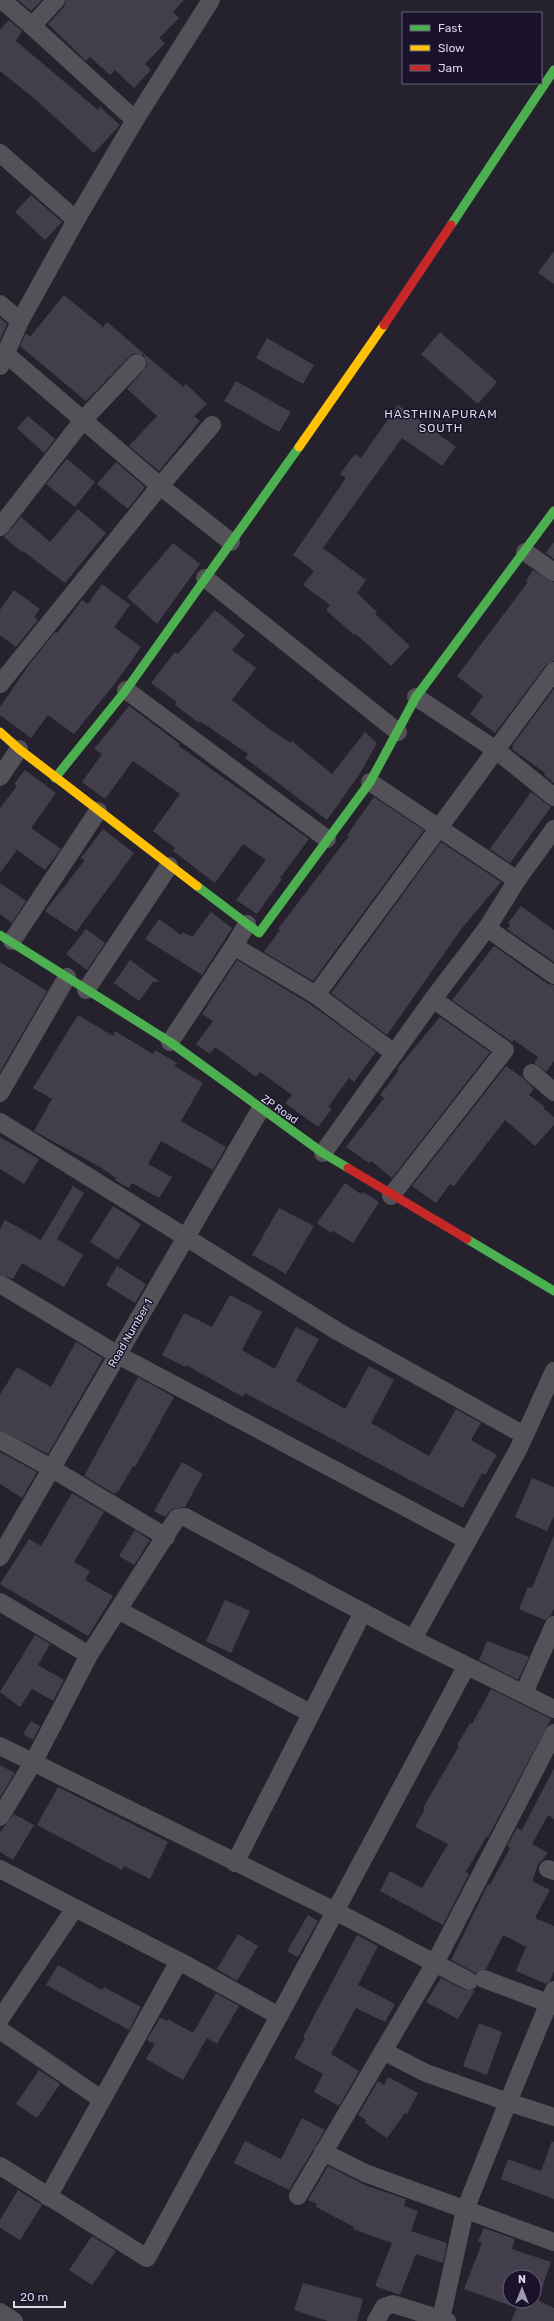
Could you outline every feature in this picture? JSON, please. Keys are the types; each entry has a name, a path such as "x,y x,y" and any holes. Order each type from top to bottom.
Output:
{"street":[{"path":"2,0 135,120"},
{"path":"32,26 56,0"},
{"path":"211,0 135,120 76,220 20,321 3,360 83,420 160,486 231,542"},
{"path":"56,778 126,690 356,367 554,70"},
{"path":"0,153 76,220"},
{"path":"0,304 20,321"},
{"path":"0,527 83,420 137,363"},
{"path":"0,684 160,486 212,426"},
{"path":"0,732 19,750 169,866 259,933 370,782 416,697 554,511"},
{"path":"525,552 554,572"},
{"path":"205,578 398,732"},
{"path":"316,995 554,670"},
{"path":"126,690 327,839"},
{"path":"416,697 496,750 554,797"},
{"path":"0,777 19,750"},
{"path":"370,782 438,829 517,880"},
{"path":"6,938 98,811"},
{"path":"323,1154 433,999 487,928 517,880 554,829"},
{"path":"86,990 169,866"},
{"path":"170,1042 247,924"},
{"path":"487,928 554,975"},
{"name":"ZP Road","path":"6,938 170,1042 260,1110 323,1154 391,1196 551,1285"},
{"path":"234,946 316,995 394,1053"},
{"path":"0,1093 67,977"},
{"path":"391,1196 504,1050 433,999"},
{"path":"532,1074 554,1092"},
{"name":"Road Number 1","path":"0,1557 260,1110"},
{"path":"0,1122 337,1331 524,1435"},
{"path":"0,1284 118,1355 466,1540"},
{"path":"413,1639 466,1540 518,1450 554,1372"},
{"path":"0,1440 51,1468 166,1537"},
{"path":"0,1817 34,1761 89,1655 177,1518 185,1517 413,1639 554,1708"},
{"path":"0,1602 89,1655"},
{"path":"118,1610 310,1713"},
{"path":"235,1863 310,1713 363,1612"},
{"path":"524,1693 554,1625"},
{"path":"0,2166 147,2258 279,2016 466,1666"},
{"path":"298,2196 435,1963 554,1733"},
{"path":"0,1746 34,1761 235,1863 335,1911 435,1963 476,1980 551,1997 465,2210 444,2320 394,2304 384,2307 376,2321"},
{"path":"0,1869 179,1961 279,2016"},
{"path":"0,2020 76,1908"},
{"path":"48,2197 101,2099 179,1961"},
{"path":"0,2030 101,2099"},
{"path":"383,2051 426,2072 554,2117"},
{"path":"324,2152 365,2173 554,2242"},
{"path":"0,2312 14,2321"}],"building":[{"path":"18,0 42,0 31,11"},
{"path":"66,0 184,0 173,12 179,18 159,38 165,43 145,64 151,70 134,88 115,70 110,75 90,57 86,61 48,24 64,7"},
{"path":"9,20 22,31 16,41 98,110 100,107 120,125 94,153 35,99 0,71 0,30"},
{"path":"31,195 62,222 45,240 15,212"},
{"path":"554,251 554,284 538,273"},
{"path":"64,295 103,327 107,322 183,387 186,384 207,404 194,416 200,421 159,471 129,446 157,416 127,389 147,366 144,355 134,353 130,356 86,401 20,346 26,333 30,337"},
{"path":"0,318 7,324 0,340"},
{"path":"440,332 497,382 478,404 421,354"},
{"path":"267,338 314,365 303,384 256,358"},
{"path":"236,381 291,412 279,432 224,401"},
{"path":"398,405 456,447 442,466 402,438 323,548 366,580 357,593 377,612 375,614 410,646 391,666 356,634 354,635 326,610 330,605 303,585 314,571 293,555 346,478 340,474 355,454 361,458"},
{"path":"28,416 55,439 44,453 17,428"},
{"path":"67,459 95,482 75,507 46,484"},
{"path":"116,462 145,487 128,509 97,484"},
{"path":"78,509 106,533 65,583 4,537 21,517 50,542"},
{"path":"554,542 554,559 546,553"},
{"path":"173,543 200,564 157,624 127,597"},
{"path":"533,570 554,582 554,661 546,665 495,733 470,714 483,696 457,676 528,582 526,581"},
{"path":"102,584 130,605 114,627 141,647 116,682 74,734 48,715 31,738 0,715 0,707 28,666 55,632 57,633 82,600 88,604"},
{"path":"14,590 40,609 34,617 38,620 16,647 0,635 0,610"},
{"path":"215,610 245,635 232,650 256,668 232,700 268,728 291,743 292,741 332,774 365,732 377,743 359,775 327,820 245,758 248,754 200,721 199,723 175,705 177,702 151,683 175,652 178,654"},
{"path":"554,689 554,783 544,775 545,773 512,749 514,747 512,746"},
{"path":"129,706 180,744 179,746 309,839 280,878 282,879 257,914 236,900 266,860 243,844 215,883 173,851 175,848 153,831 180,794 133,761 105,799 82,782 102,754 94,749"},
{"path":"25,770 56,793 31,828 61,849 45,870 17,850 0,873 0,808 17,786 14,784"},
{"path":"531,792 551,807 510,863 490,849"},
{"path":"374,797 424,830 313,981 264,952 280,930 278,929 349,836 347,835"},
{"path":"103,829 134,853 76,932 45,911 85,860 81,858"},
{"path":"441,842 501,882 462,928 387,1035 331,993"},
{"path":"0,883 26,901 12,923 0,914"},
{"path":"521,906 554,930 554,962 507,929 510,925 508,923"},
{"path":"211,912 232,928 202,975 145,939 159,919 181,935 183,932 192,937"},
{"path":"86,929 105,943 87,970 66,954"},
{"path":"494,946 548,984 554,985 554,1061 546,1072 534,1063 538,1057 514,1040 512,1042 452,1000"},
{"path":"130,960 160,982 153,982 139,1001 114,983"},
{"path":"237,960 310,1004 376,1052 354,1082 349,1078 328,1107 332,1109 318,1127 285,1103 292,1095 260,1072 256,1077 215,1047 210,1054 196,1044 213,1021 202,1014"},
{"path":"0,962 47,991 0,1072"},
{"path":"78,1015 113,1036 115,1031 153,1054 155,1050 177,1063 174,1066 203,1083 181,1121 226,1147 213,1170 161,1141 148,1164 172,1177 159,1198 132,1183 129,1188 115,1180 116,1178 100,1167 34,1131 52,1099 33,1088"},
{"path":"440,1017 490,1052 392,1178 371,1161 369,1163 346,1147 384,1098 380,1095 399,1070 397,1069"},
{"path":"506,1066 523,1078 534,1089 529,1095 545,1107 544,1109 554,1117 554,1125 535,1146 505,1120 454,1186 450,1184 436,1203 412,1186"},
{"path":"0,1137 39,1159 24,1184 0,1169"},
{"path":"345,1183 361,1194 363,1192 379,1202 353,1243 333,1231 331,1233 317,1223"},
{"path":"73,1186 84,1193 57,1239 83,1255 64,1287 22,1263 13,1279 0,1274 0,1229 5,1220 41,1240"},
{"path":"113,1206 141,1224 118,1260 90,1242"},
{"path":"279,1208 314,1226 286,1274 252,1255"},
{"path":"117,1266 146,1284 135,1303 106,1285"},
{"path":"230,1295 262,1312 242,1350 275,1369 296,1327 319,1339 296,1381 345,1409 369,1366 394,1380 371,1423 429,1456 456,1409 481,1423 471,1440 497,1455 485,1475 482,1473 463,1508 245,1393 243,1397 186,1365 185,1367 162,1355 184,1313 212,1327"},
{"path":"76,1342 103,1358 48,1454 0,1430 0,1395 17,1367 51,1387"},
{"path":"138,1377 174,1397 135,1467 133,1466 118,1492 116,1491 115,1494 84,1476"},
{"path":"0,1452 37,1472 22,1498 0,1484"},
{"path":"182,1462 203,1474 185,1507 172,1509 165,1517 154,1511"},
{"path":"532,1478 554,1487 554,1516 547,1531 515,1517"},
{"path":"72,1493 104,1512 74,1562 90,1571 85,1580 113,1596 88,1636 0,1584 29,1539 41,1546"},
{"path":"135,1530 150,1540 134,1565 119,1556"},
{"path":"554,1535 554,1608 551,1615 545,1620 519,1609 528,1587 532,1588"},
{"path":"225,1600 250,1611 231,1653 206,1641"},
{"path":"35,1635 50,1644 38,1665 64,1680 53,1701 32,1689 20,1707 0,1692"},
{"path":"487,1641 529,1657 518,1680 479,1660"},
{"path":"491,1689 551,1719 488,1837 487,1836 466,1872 469,1874 443,1925 380,1891 390,1871 422,1888 448,1844 415,1827 425,1809 423,1808 459,1746 457,1745 470,1723 472,1724"},
{"path":"31,1721 40,1726 33,1740 23,1734"},
{"path":"0,1765 15,1773 0,1797"},
{"path":"554,1768 554,1819 548,1815 532,1844 548,1853 538,1865 532,1881 550,1890 535,1918 554,1926 554,1971 550,1981 546,1984 516,1971 526,1947 503,1935 486,1969 476,1973 451,1960 488,1884 490,1885 510,1848 507,1846 517,1828 522,1830"},
{"path":"58,1787 168,1842 150,1879 124,1866 122,1870 37,1825"},
{"path":"14,1814 34,1825 13,1860 0,1852 0,1832"},
{"path":"308,1915 318,1921 298,1957 287,1951"},
{"path":"238,1934 258,1946 237,1981 217,1969"},
{"path":"357,1935 378,1946 358,1985 395,2004 385,2022 356,2008 345,2028 331,2054 359,2071 339,2106 314,2092 323,2074 294,2058 305,2038 303,2037"},
{"path":"58,1965 102,1990 104,1987 141,2007 129,2030 46,1985"},
{"path":"441,1978 465,1990 475,1990 458,2019 426,2002"},
{"path":"216,1993 239,2006 217,2044 207,2038 183,2080 146,2059 155,2044 147,2040 160,2018 167,2021 168,2019 193,2033"},
{"path":"479,2023 502,2032 487,2075 463,2066"},
{"path":"39,2070 60,2084 37,2118 16,2104"},
{"path":"388,2077 418,2093 407,2114 405,2113 387,2138 365,2123 366,2120 358,2115 378,2081 384,2085"},
{"path":"302,2118 325,2130 289,2190 234,2163 245,2141 281,2159"},
{"path":"552,2141 554,2142 554,2199 501,2179 508,2159 541,2171"},
{"path":"328,2166 367,2186 406,2199 404,2206 418,2211 411,2231 447,2243 443,2263 416,2254 400,2295 375,2286 392,2243 353,2229 354,2227 316,2207 317,2204 308,2200"},
{"path":"18,2190 42,2205 20,2240 0,2228 0,2220"},
{"path":"484,2228 515,2239 512,2249 551,2262 542,2288 542,2269 502,2269 502,2303 464,2289 482,2243 478,2241"},
{"path":"92,2236 116,2251 92,2285 69,2270"},
{"path":"303,2283 363,2299 357,2321 328,2321 294,2310"},
{"path":"542,2302 554,2308 554,2321 511,2321 517,2309 542,2309"}],"traffic: fast":[{"path":"451,225 554,70"},
{"path":"55,778 126,690 299,447"},
{"path":"197,886 259,933 370,782 416,697 554,511"},
{"path":"0,935 170,1042 323,1153 348,1168"},
{"path":"467,1239 554,1291"}],"traffic: slow":[{"path":"299,447 384,325"},
{"path":"0,732 19,749 197,886"}],"traffic: jam":[{"path":"384,325 451,225"},
{"path":"348,1168 467,1239"}],"district":[{"name":"HASTHINAPURAM SOUTH","path":"441,421"}]}
